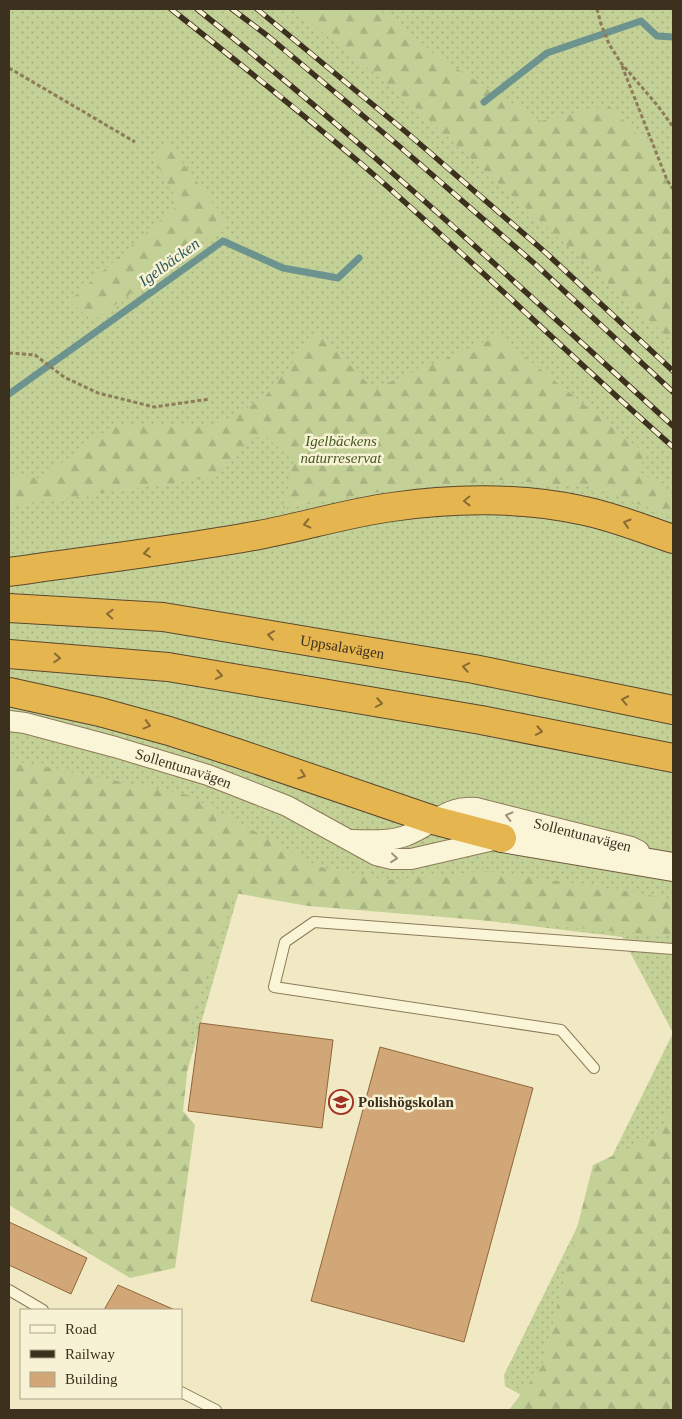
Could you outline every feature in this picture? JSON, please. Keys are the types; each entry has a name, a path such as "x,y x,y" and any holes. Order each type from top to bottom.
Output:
{"highway":[{"path":"9,572 259,536 391,507 432,502 532,502 571,508 629,524 673,540"},
{"name":"Uppsalavägen","path":"9,608 163,617 474,669 673,710"},
{"path":"9,654 168,667 481,720 673,758"},
{"path":"9,692 100,712 169,731 433,820 502,838"}],"street":[{"name":"Sollentunavägen","path":"9,721 115,747 208,774 287,806 376,855 392,859 411,859 502,838 673,866"},
{"name":"Sollentunavägen","path":"349,840 390,840 406,836 450,811 463,807 476,808 631,848 673,866"}],"lane":[{"path":"594,1068 561,1030 274,986 285,942 314,922 673,949"},
{"path":"9,1290 41,1309"},
{"path":"182,1393 216,1410"}],"path":[{"path":"597,9 609,44 621,63 658,106 673,127"},
{"path":"621,63 667,180 673,189"},
{"path":"9,68 134,142"},
{"path":"9,353 35,355 64,377 98,393 154,407 210,398"}],"green space":[{"name":"Igelbäckens naturreservat","path":"9,9 673,9 673,1033 622,937 239,891 143,1225 9,1176"},
{"path":"293,9 378,9 438,57 541,121 608,105 673,170 673,342 398,92"},
{"path":"166,141 228,223 93,321 69,301 179,204 152,155"},
{"path":"318,331 373,389 499,336 647,455 638,470 673,496 673,517 593,487 501,480 392,490 283,508 294,461 262,433 208,478 9,506 9,476 41,478 114,425 212,427 263,399"},
{"path":"9,760 188,795 320,867 388,880 486,871 634,892 673,900 673,936 308,906 235,893 193,1016 183,1111 195,1125 175,1268 130,1278 9,1205"},
{"path":"673,1033 673,1410 548,1410 505,1386 504,1375"},
{"path":"673,1100 673,1410 509,1410 542,1366 593,1165 646,1140 665,1124"}],"building":[{"path":"200,1023 333,1040 322,1128 188,1111"},
{"path":"380,1047 533,1088 464,1342 311,1301"},
{"path":"9,1222 87,1258 71,1294 9,1265"},
{"path":"118,1285 173,1309 105,1309"}],"waterway":[{"name":"Igelbäcken","path":"484,102 547,53 641,21 657,36 673,37"},
{"name":"Igelbäcken","path":"9,394 223,241 283,268 338,278 359,258"}],"railway":[{"path":"171,9 373,174 673,447"},
{"path":"197,9 379,161 673,426"},
{"path":"232,9 269,37 399,146 535,264 673,392"},
{"path":"257,9 406,132 545,252 673,371"}],"place":[{"name":"Polishögskolan","path":"341,1102"}]}
